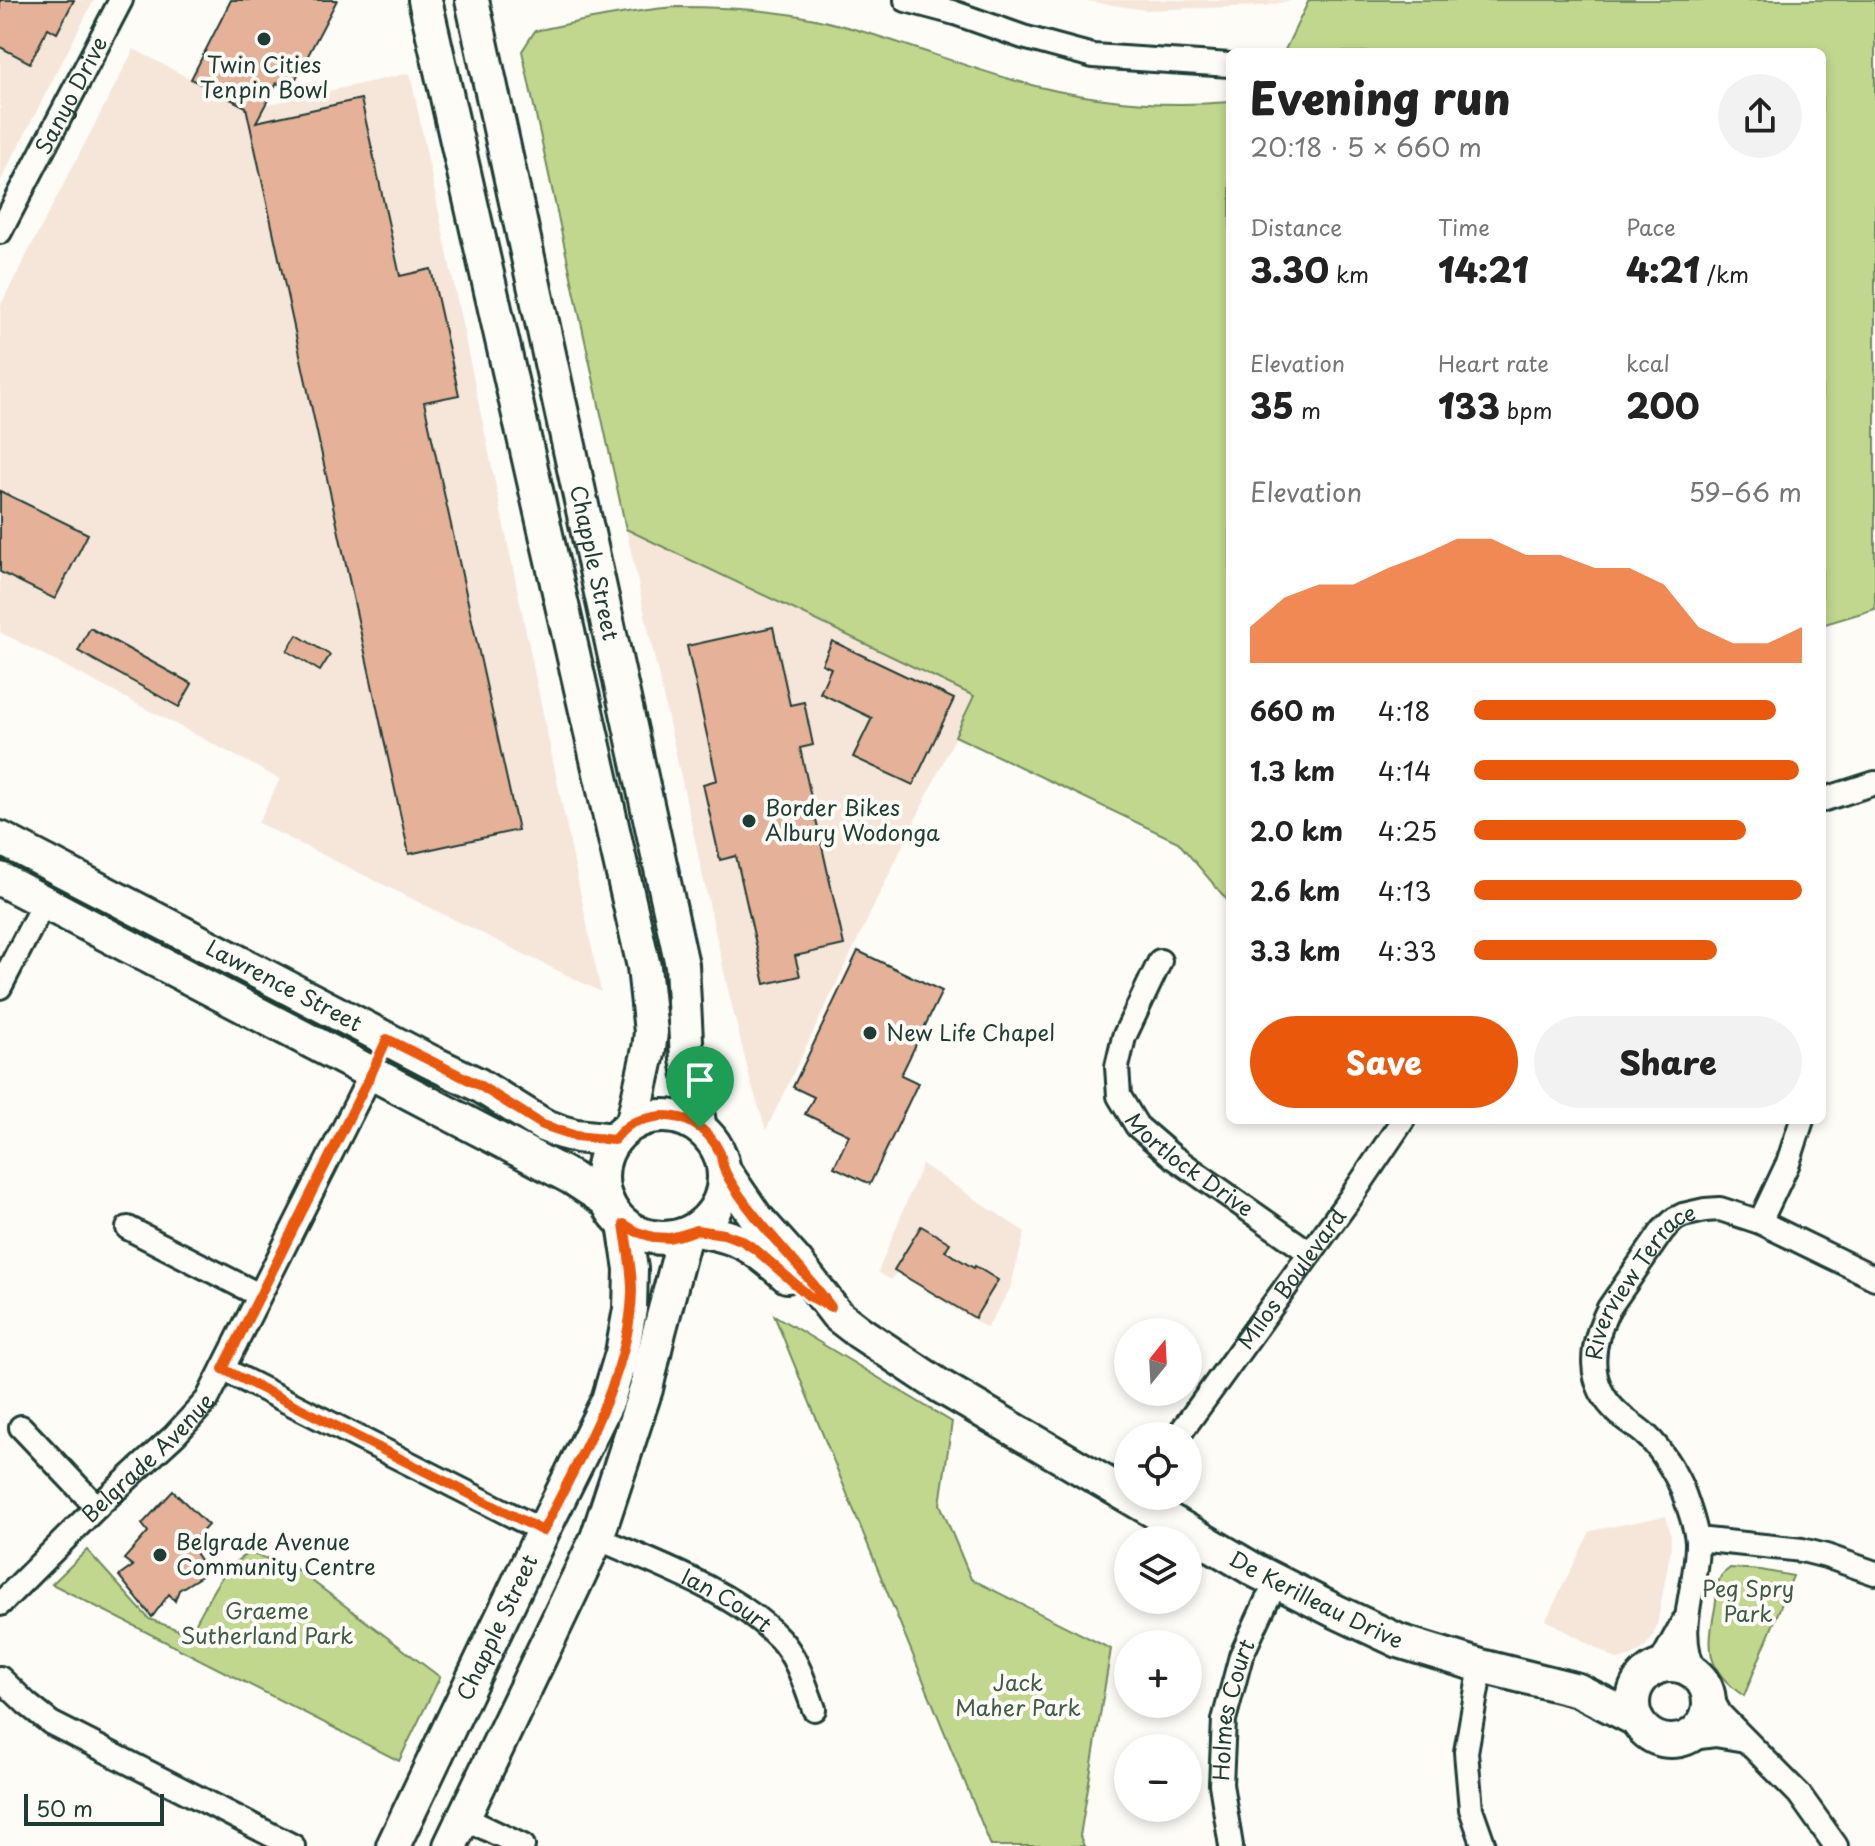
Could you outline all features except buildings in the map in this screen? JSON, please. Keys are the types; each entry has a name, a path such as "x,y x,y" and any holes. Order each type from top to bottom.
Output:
{"street":[{"name":"Sanyo Drive","path":"0,232 121,0"},
{"path":"426,5 463,0"},
{"name":"Chapple Street","path":"472,0 682,965 687,1059 700,1128"},
{"path":"906,0 1093,56 1226,65"},
{"name":"Chapple Street","path":"426,5 644,967 651,1032 649,1049 623,1130"},
{"path":"1826,799 1875,783"},
{"name":"Lawrence Street","path":"0,838 479,1085 543,1125 576,1136 623,1130"},
{"name":"Lawrence Street","path":"0,879 572,1178 615,1212"},
{"path":"0,987 44,902"},
{"name":"Mortlock Drive","path":"1160,961 1124,1037 1117,1067 1119,1096 1137,1126 1172,1156 1310,1253"},
{"path":"372,1072 387,1039"},
{"name":"Belgrade Avenue","path":"0,1604 175,1435 207,1400 372,1072"},
{"path":"664,1115 683,1119 700,1128 712,1140 721,1155 725,1185 716,1209 690,1232 669,1238 653,1237 637,1232 615,1212 602,1185 602,1169 606,1154 623,1130 664,1115"},
{"name":"Milos Boulevard","path":"1188,1422 1400,1124"},
{"path":"1760,1222 1788,1163 1801,1124"},
{"name":"De Kerilleau Drive","path":"725,1172 755,1216 831,1307 859,1332 940,1386 1114,1487"},
{"name":"Riverview Terrace","path":"1702,1683 1689,1660 1686,1647 1686,1615 1697,1539 1683,1492 1660,1451 1605,1399 1593,1364 1597,1334 1609,1308 1663,1230 1675,1219 1692,1212 1720,1209 1760,1222 1875,1278"},
{"name":"Chapple Street","path":"393,1846 608,1400 622,1353 632,1291 631,1269 615,1212"},
{"path":"128,1228 259,1295"},
{"path":"523,1846 457,1832 597,1538 646,1389 659,1332 690,1232"},
{"name":"De Kerilleau Drive","path":"690,1232 724,1234 741,1240 809,1296 831,1307"},
{"path":"223,1369 543,1531"},
{"path":"21,1427 97,1507"},
{"name":"De Kerilleau Drive","path":"1153,1510 1256,1571 1399,1641 1481,1666 1578,1690 1637,1720"},
{"name":"Ian Court","path":"597,1538 702,1585 758,1619 781,1639 795,1660 814,1709"},
{"path":"1697,1539 1802,1550 1875,1573"},
{"name":"Holmes Court","path":"1231,1846 1221,1784 1224,1720 1241,1656 1267,1600 1279,1582"},
{"name":"Riverview Terrace","path":"1652,1671 1672,1646 1686,1615"},
{"path":"1745,1740 1715,1735 1662,1740 1643,1729 1637,1720 1633,1709 1637,1685 1652,1671 1672,1665 1685,1667 1702,1683 1720,1714 1799,1794 1836,1846"},
{"path":"1481,1666 1466,1752 1471,1809 1484,1846"},
{"name":"De Kerilleau Drive","path":"1578,1690 1616,1687 1652,1671"},
{"path":"0,1678 51,1723 293,1846"},
{"path":"1684,1739 1702,1726 1708,1715 1710,1704 1702,1683"}],"shaded area":[{"path":"0,0 94,0 0,182"},
{"path":"1080,0 1293,0 1264,6 1145,10"},
{"path":"134,49 247,109 410,73 601,992 258,823 280,779 0,632 0,306"},
{"path":"626,529 975,696 766,1130 729,994"},
{"path":"922,1164 1025,1232 1010,1289 987,1328 896,1273 891,1280 878,1272"},
{"path":"1666,1516 1671,1548 1657,1625 1644,1648 1618,1660 1546,1620 1590,1531"}],"green space":[{"path":"1309,0 1875,0 1875,609 1826,624 1826,48 1286,48"},
{"path":"676,7 780,13 865,32 1013,80 1066,93 1148,103 1226,102 1226,899 1178,842 955,736 974,696 626,529 522,51 535,31"},
{"name":"Jack Maher Park","path":"774,1315 952,1422 940,1504 971,1579 1111,1649 1080,1836 1084,1846 991,1846"},
{"name":"Graeme Sutherland Park","path":"87,1550 149,1619 189,1634 221,1578 238,1560 249,1553 292,1566 440,1677 399,1761 52,1584"},
{"name":"Peg Spry Park","path":"1730,1568 1793,1576 1744,1696 1722,1677 1712,1658 1711,1636 1718,1583 1721,1575"}],"place":[{"name":"Twin Cities Tenpin Bowl","path":"264,39"},
{"name":"Border Bikes Albury Wodonga","path":"749,821"},
{"name":"New Life Chapel","path":"870,1033"},
{"name":"Belgrade Avenue Community Centre","path":"160,1555"}],"route":[{"path":"387,1039 479,1085 543,1125 561,1132 591,1139 614,1140 633,1121 664,1115 683,1119 700,1128 712,1140 721,1155 725,1172 755,1216 831,1307 809,1296 741,1240 696,1230 669,1238 653,1237 624,1224 632,1291 622,1353 608,1400 543,1531 223,1369 387,1039"}]}
